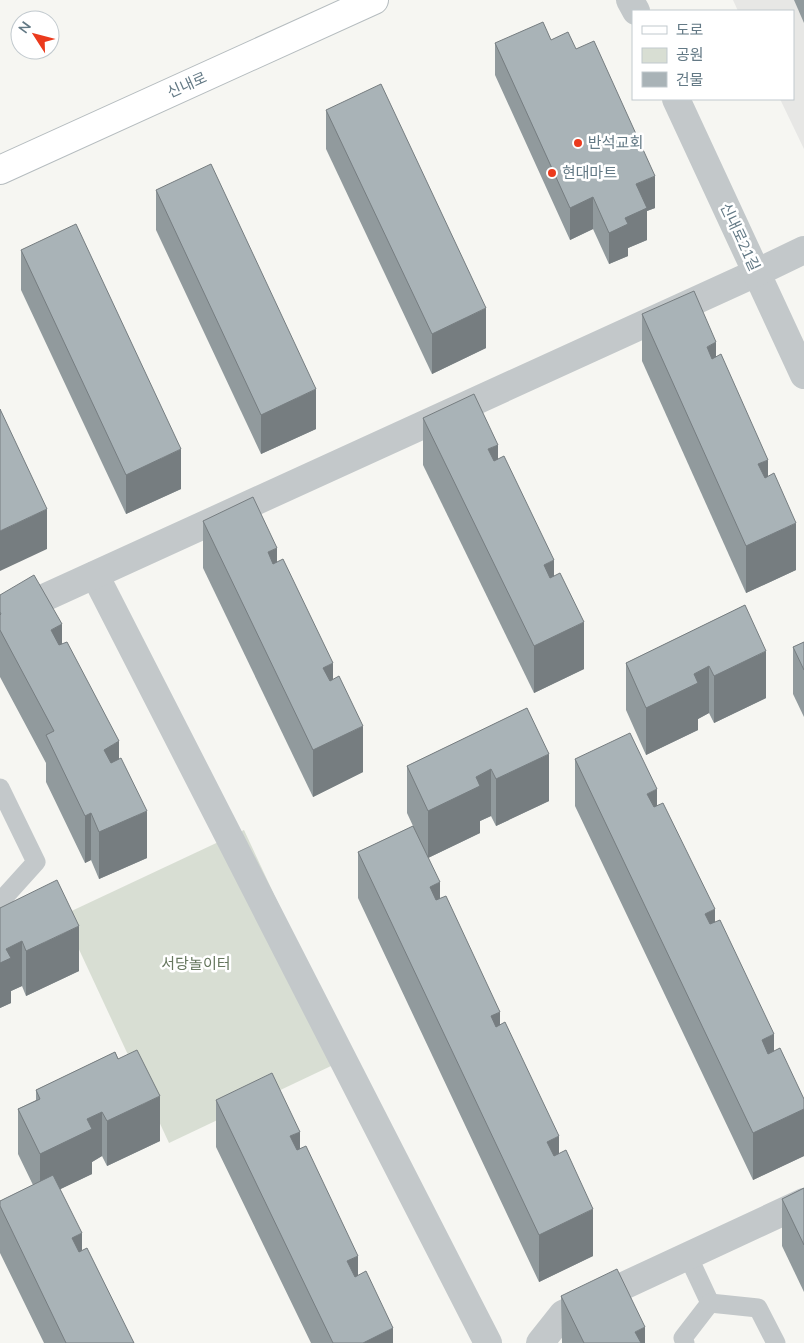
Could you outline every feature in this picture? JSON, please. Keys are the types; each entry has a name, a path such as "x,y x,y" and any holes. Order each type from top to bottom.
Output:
{"main road":[{"name":"신내로","path":"0,170 374,0"}],"street":[{"name":"신내로21길","path":"676,100 804,375"},
{"path":"0,618 804,250"},
{"path":"94,575 488,1343"},
{"path":"540,1343 563,1314 804,1202"}],"lane":[{"path":"0,788 36,862 0,902"},
{"path":"688,1256 710,1304"},
{"path":"685,1343 683,1338 710,1304"},
{"path":"710,1304 758,1308 776,1343"}],"shaded area":[{"path":"733,0 804,0 804,149 780,100 794,100 794,10 738,10"}],"green space":[{"name":"서당놀이터","path":"244,830 350,1057 169,1143 63,915"}],"building":[{"path":"543,22 551,40 568,32 576,49 594,41 655,176 636,184 647,208 625,218 628,224 609,233 593,197 570,208 495,43"},
{"path":"381,84 486,308 432,334 326,110"},
{"path":"211,164 316,389 261,415 156,190"},
{"path":"76,224 181,449 126,475 21,250"},
{"path":"694,291 716,342 707,347 712,359 721,354 768,460 758,464 765,478 774,473 796,523 746,546 642,314"},
{"path":"474,394 498,445 488,449 494,461 504,456 554,560 544,565 550,578 560,573 584,622 534,646 423,418"},
{"path":"0,409 47,509 0,531"},
{"path":"253,497 277,548 268,552 273,564 283,559 333,663 323,668 330,681 339,676 363,726 313,750 203,521"},
{"path":"34,575 62,624 51,630 59,645 67,642 119,741 104,750 111,763 121,758 147,811 99,832 91,813 85,816 46,735 54,731 0,630 0,595"},
{"path":"745,605 766,651 714,676 709,666 694,674 698,683 646,708 626,663"},
{"path":"804,642 804,670 793,647"},
{"path":"527,708 549,754 496,779 491,769 476,777 480,786 428,811 407,766"},
{"path":"630,733 657,789 647,794 654,807 663,803 715,909 705,914 710,924 720,920 774,1034 762,1040 768,1054 780,1048 804,1099 804,1109 753,1133 575,759"},
{"path":"413,826 440,882 430,887 436,900 446,896 500,1012 491,1016 496,1027 505,1022 559,1136 547,1142 554,1156 566,1150 593,1209 539,1235 358,852"},
{"path":"57,880 79,926 26,951 22,941 6,949 11,958 0,963 0,908"},
{"path":"137,1050 160,1096 107,1121 102,1112 87,1119 92,1129 40,1154 18,1109 40,1099 36,1090 115,1052 118,1059"},
{"path":"272,1073 300,1132 290,1136 297,1150 306,1146 358,1256 347,1261 355,1277 366,1271 393,1328 363,1343 333,1343 216,1100"},
{"path":"53,1175 82,1233 72,1238 79,1252 87,1248 134,1343 66,1343 0,1206 0,1201"},
{"path":"804,1188 804,1245 782,1199"},
{"path":"617,1269 645,1327 635,1332 641,1343 584,1343 561,1296"}],"place":[{"name":"반석교회","path":"578,143"},
{"name":"현대마트","path":"552,173"}]}
